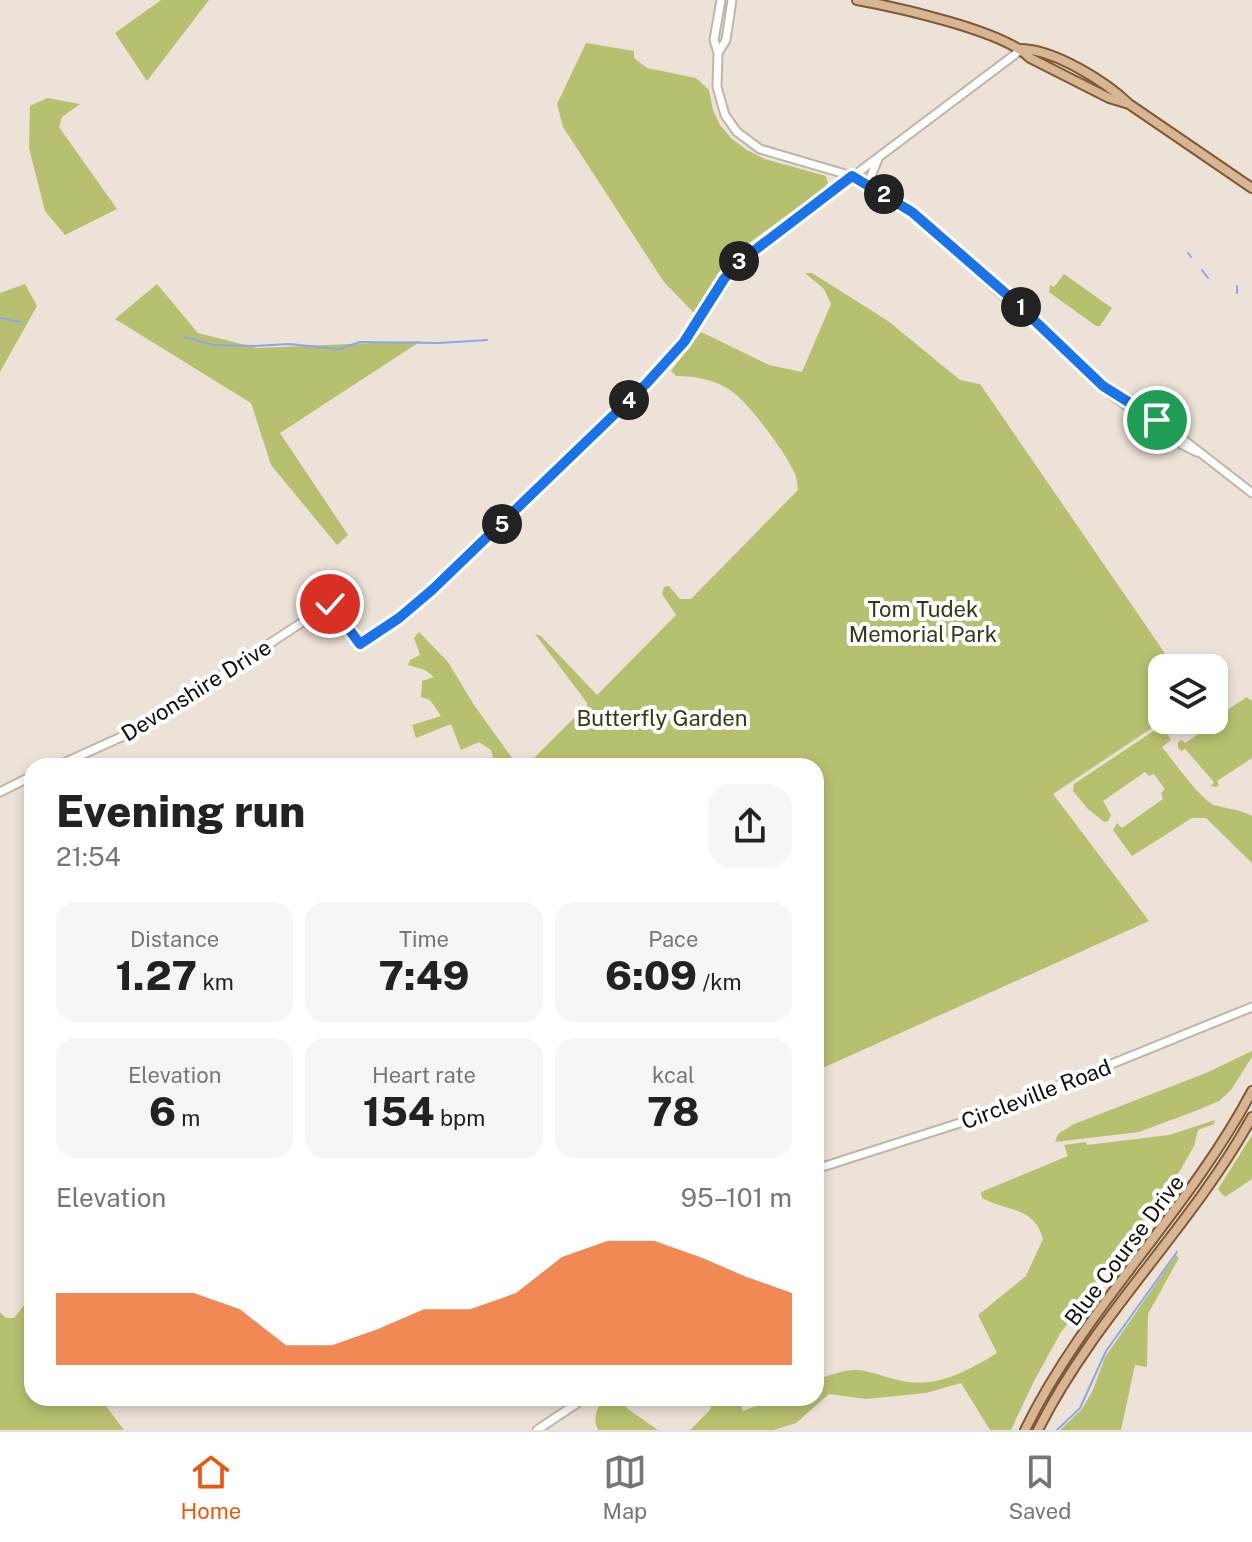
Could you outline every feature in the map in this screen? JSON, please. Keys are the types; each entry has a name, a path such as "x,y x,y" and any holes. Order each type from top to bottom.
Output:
{"main road":[{"path":"857,0 911,12 1003,40 1022,49 1038,50 1115,91 1129,104 1252,188"},
{"name":"Blue Course Drive","path":"1025,1430 1061,1366 1196,1184 1252,1091"},
{"name":"Blue Course Drive","path":"1038,1430 1071,1371 1208,1188 1252,1117"}],"street":[{"path":"721,0 714,40 718,53 717,92 725,115 737,132 760,149 852,176 912,212 953,248 970,269 1022,316 1038,325 1103,386 1166,427 1252,493"},
{"path":"718,53 726,40 732,0"},
{"path":"828,194 1022,49"},
{"path":"880,191 871,176 874,163 881,155"},
{"path":"823,166 831,173 833,180 828,194"},
{"name":"Devonshire Drive","path":"75,758 139,729 330,604 360,644 399,618 646,384 684,342 724,279 738,263 828,194"},
{"path":"0,792 24,780"},
{"name":"Circleville Road","path":"824,1166 1043,1094 1252,1007"},
{"path":"537,1430 573,1406"}],"green space":[{"path":"161,0 209,0 147,81 115,33"},
{"path":"586,43 634,51 634,58 647,68 696,78 709,90 720,125 732,139 765,159 826,176 828,183 823,189 742,248 721,269 694,313 664,282 563,127 557,104"},
{"path":"47,98 80,104 62,117 59,127 117,209 65,235 45,211 29,148 30,106"},
{"name":"Tom Tudek Memorial Park","path":"805,273 812,273 888,321 960,380 980,384 1165,654 1148,654 1148,731 1053,794 1149,921 824,1067 824,758 534,758 588,704 535,634 541,636 597,695 676,615 662,594 664,587 669,586 680,599 691,599 798,490 795,474 784,453 741,399 714,382 676,376 671,371 701,332 769,365 802,372 831,304 824,289"},
{"path":"1064,274 1112,308 1100,326 1049,292 1050,285 1054,287"},
{"path":"25,284 37,306 0,372 0,293"},
{"path":"157,284 198,333 257,348 421,341 280,433 348,535 337,545 271,465 251,403 115,319"},
{"path":"419,632 448,662 512,758 493,758 491,750 479,742 461,750 451,724 416,738 412,725 441,716 430,700 421,697 422,681 434,677 425,670 408,665 410,660 420,655 414,638"},
{"path":"1247,697 1252,699 1252,758 1217,781 1219,785 1216,787 1211,786 1214,782 1185,749 1181,751 1178,748 1178,742 1182,740 1185,743 1198,734 1228,734 1228,709"},
{"path":"1149,734 1169,734 1171,740 1162,747 1208,802 1252,816 1252,863 1206,818 1192,818 1132,856 1113,830 1117,823 1122,828 1163,799 1161,793 1165,789 1154,774 1149,776 1145,772 1103,801 1111,815 1104,822 1073,791 1074,784"},
{"path":"1252,1051 1252,1057 1231,1090 1219,1101 1139,1132 1055,1142 1058,1134 1074,1124 1206,1073"},
{"path":"1215,1120 1214,1124 1198,1130 1194,1146 1181,1169 1134,1237 1101,1275 1087,1301 1061,1332 1011,1430 990,1430 961,1383 926,1393 866,1399 829,1394 824,1398 824,1377 834,1374 859,1370 902,1381 932,1382 966,1371 997,1353 978,1315 1026,1276 1043,1239 1039,1228 1027,1215 982,1198 981,1192 1068,1156 1064,1145 1169,1135"},
{"path":"1252,1135 1252,1179 1225,1197 1218,1189"},
{"path":"1176,1255 1179,1258 1148,1314 1147,1367 1135,1365 1121,1430 1060,1430 1082,1409 1105,1357"},
{"path":"24,1305 24,1406 106,1406 124,1430 0,1430 0,1312 6,1318 14,1318"},
{"path":"599,1406 625,1406 658,1430 598,1430 596,1412"},
{"path":"711,1406 741,1406 743,1411 756,1406 815,1406 796,1423 774,1430 690,1430"}],"waterway":[{"path":"1188,253 1191,257"},
{"path":"1202,270 1208,278"},
{"path":"1237,286 1237,293"},
{"path":"0,318 22,322"},
{"path":"185,337 213,345 289,344 339,349 360,342 487,340"},
{"path":"1057,1430 1080,1408 1106,1351 1177,1252"}],"route":[{"path":"330,604 360,644 399,618 471,554 669,360 738,263 852,176 912,212 975,265 1103,386 1157,420"}],"park label":[{"name":"Butterfly Garden","path":"662,718"}]}
